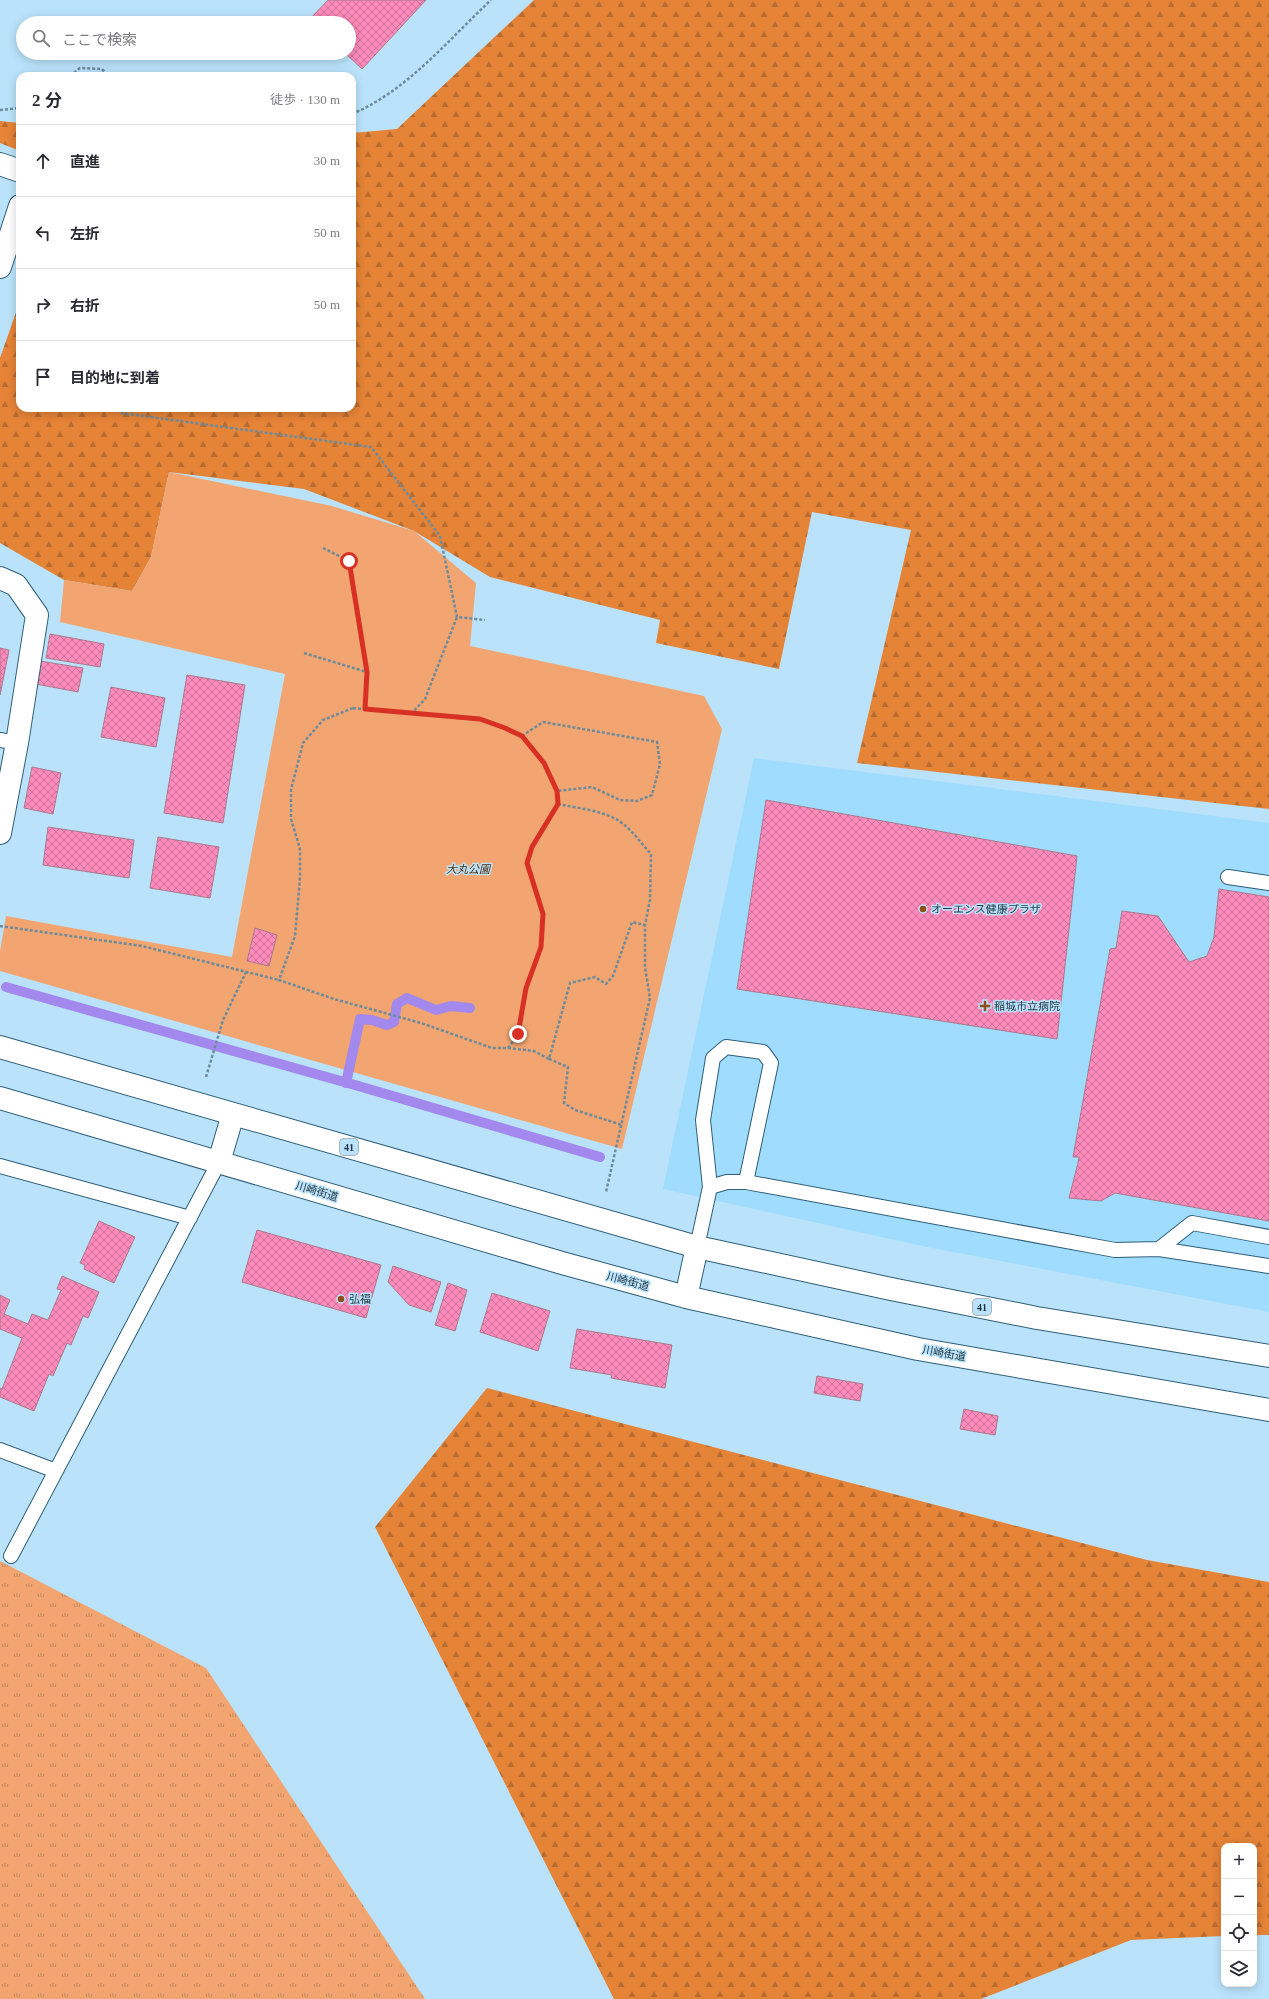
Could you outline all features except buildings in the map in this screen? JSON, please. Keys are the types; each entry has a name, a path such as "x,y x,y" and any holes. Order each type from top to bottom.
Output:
{"main road":[{"path":"0,164 16,170"},
{"path":"0,268 16,218"},
{"path":"0,578 16,585 37,615 9,741 0,833"},
{"name":"41","path":"0,1047 698,1247 891,1290 1037,1318 1269,1356"},
{"name":"川崎街道","path":"0,1098 562,1264 686,1297 918,1349 1269,1410"},
{"path":"219,1162 233,1114"},
{"path":"686,1297 698,1247"}],"lane":[{"path":"1228,877 1269,883"},
{"path":"698,1247 710,1187 703,1120 713,1058 726,1047 763,1052 771,1063 746,1182"},
{"path":"11,1556 219,1162"},
{"path":"0,1166 190,1218"},
{"path":"710,1187 727,1182 746,1182 1115,1250 1159,1249 1269,1266"},
{"path":"1159,1249 1192,1223 1269,1237"},
{"path":"0,1450 56,1471"}],"path":[{"path":"356,112 372,106 400,86 491,0"},
{"path":"75,72 80,68 102,69 105,72"},
{"path":"0,110 16,108"},
{"path":"121,412 372,446 440,536 457,617 425,699 410,714"},
{"path":"323,548 349,561 367,672 365,709"},
{"path":"457,617 485,620"},
{"path":"304,653 367,672"},
{"path":"279,980 295,936 300,878 300,849 291,819 291,790 304,743 323,720 353,708 480,719 522,736 544,763 557,791 558,804 532,847 527,863 543,914 541,947 526,988 518,1034 508,1048"},
{"path":"522,736 543,722 657,742 660,764 652,795 636,801 620,800 592,787 557,791"},
{"path":"558,804 598,812 616,819 631,832 651,854 650,900 645,925 645,967 650,998 606,1192"},
{"path":"550,1059 570,983 595,977 606,984 613,976 632,922 645,925"},
{"path":"0,926 142,946 279,980 334,999 421,1023 492,1048 534,1051 568,1067 564,1103 576,1110 622,1125"},
{"path":"206,1077 208,1066 223,1020 246,972"}],"shaded area":[{"name":"稲城市立病院","path":"754,758 1269,823 1269,1312 927,1247 663,1189"}],"green space":[{"path":"534,0 1269,0 1269,809 857,763 911,530 812,512 779,669 656,643 660,620 490,577 414,531 304,489 169,472 151,557 132,591 64,580 0,543 0,358 16,312 16,412 356,412 356,133 397,129"},
{"path":"0,121 16,123 16,149 0,143"},
{"name":"大丸公園","path":"169,472 332,506 414,531 476,583 470,646 704,696 722,729 622,1149 0,971 0,951 6,916 232,957 285,674 60,622 64,580 132,591 151,557"},
{"path":"487,1388 1147,1560 1269,1582 1269,1935 1257,1935 1257,1843 1221,1843 1221,1936 1131,1940 981,1999 614,1999 375,1527"},
{"path":"0,1561 206,1668 425,1999 0,1999"}],"waterway":[{"path":"6,987 355,1085 600,1157"},
{"path":"346,1083 360,1019 372,1020 387,1025 394,1022 397,1004 407,998 436,1010 451,1006 470,1008"}],"place":[{"name":"オーエンス健康プラザ","path":"923,909"},
{"name":"稲城市立病院","path":"985,1006"},
{"name":"弘福","path":"341,1299"}],"route":[{"path":"349,561 367,672 365,709 480,719 505,728 522,736 544,763 557,791 558,804 532,847 527,863 543,914 541,947 526,988 518,1034"}]}
